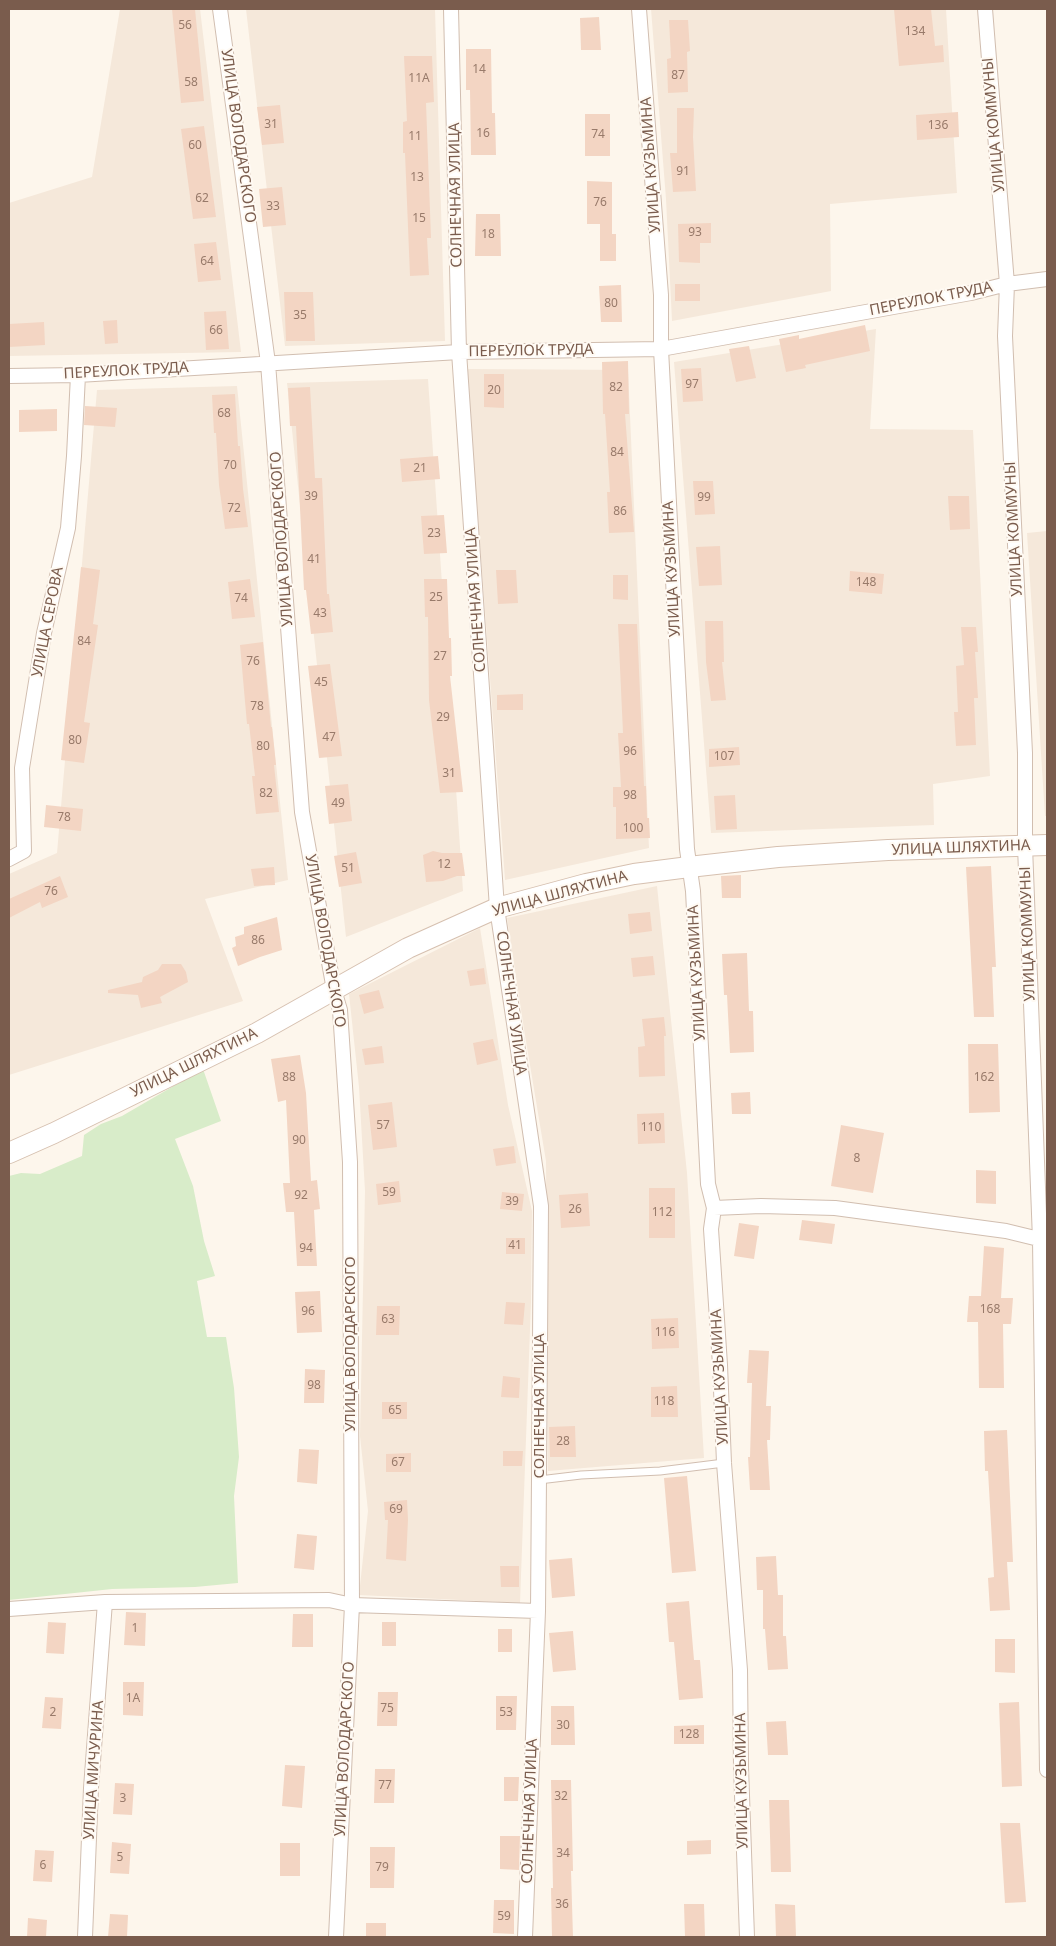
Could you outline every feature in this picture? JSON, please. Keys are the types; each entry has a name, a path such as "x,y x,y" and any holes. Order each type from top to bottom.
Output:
{"main road":[{"name":"УЛИЦА ШЛЯХТИНА","path":"9,1153 54,1133 256,1033 408,948 497,908 586,884 634,874 689,867 778,857 1047,845"}],"street":[{"name":"УЛИЦА ВОЛОДАРСКОГО","path":"220,9 268,362 302,812 334,990 340,1010 350,1162 352,1604 336,1937"},
{"name":"СОЛНЕЧНАЯ УЛИЦА","path":"451,9 459,352 497,908 541,1206 538,1611 525,1937"},
{"name":"УЛИЦА КУЗЬМИНА","path":"639,9 661,295 660,349 689,867 693,891 708,1184 714,1208 712,1229 724,1463 740,1670 741,1767 747,1937"},
{"name":"УЛИЦА КОММУНЫ","path":"985,9 1007,284 1005,336 1025,753 1025,846 1044,1241 1047,1770"},
{"name":"ПЕРЕУЛОК ТРУДА","path":"9,376 78,375 268,362 459,352 660,349 1007,284 1047,279"},
{"name":"УЛИЦА СЕРОВА","path":"9,859 24,851 22,768 44,633 68,528 78,375"},
{"path":"714,1208 760,1206 835,1208 1006,1231 1044,1241"},
{"path":"9,1609 106,1602 329,1600 352,1604 538,1611"},
{"name":"УЛИЦА МИЧУРИНА","path":"85,1937 91,1788 106,1602"}],"lane":[{"path":"539,1480 582,1475 660,1472 724,1463"}],"shaded area":[{"path":"120,9 200,9 241,352 9,356 9,203 92,177"},
{"path":"246,9 435,9 445,341 285,346"},
{"path":"651,9 946,9 957,193 830,204 831,291 672,321 666,199"},
{"path":"876,329 870,429 973,430 990,776 933,784 934,825 711,833 674,362"},
{"path":"467,369 628,370 649,848 505,880"},
{"path":"428,379 463,891 346,937 287,383"},
{"path":"237,386 288,880 205,899 243,1001 9,1075 9,874 57,853 97,390"},
{"path":"1047,531 1047,816 1045,816 1027,533"},
{"path":"657,886 687,1173 704,1458 548,1471 546,1161 507,918"},
{"path":"480,928 508,1105 532,1211 531,1302 520,1603 359,1595 368,1511 360,1436 365,1191 359,1087 349,994"}],"green space":[{"path":"203,1069 221,1121 175,1139 193,1186 204,1241 215,1276 197,1281 207,1337 226,1337 234,1388 239,1457 234,1496 238,1583 195,1587 112,1589 9,1600 9,1176 21,1173 40,1174 82,1156 84,1135 101,1124 122,1116"}],"building":[{"path":"172,9 195,9 204,101 181,103"},
{"path":"894,9 931,9 935,46 943,45 944,62 899,66"},
{"path":"599,17 601,50 581,50 580,18"},
{"path":"669,20 688,20 690,51 687,52 688,92 668,93 667,59 671,58"},
{"path":"466,49 491,49 492,113 495,113 496,155 471,155 470,90 466,90"},
{"path":"404,56 432,56 434,102 426,103 431,238 427,238 429,275 410,276 405,153 403,153 403,122 407,121"},
{"path":"280,105 284,143 262,145 257,107"},
{"path":"677,108 694,108 693,137 696,191 673,192 670,153 677,153"},
{"path":"958,112 959,137 917,140 916,115"},
{"path":"585,114 610,114 610,156 585,156"},
{"path":"204,126 216,217 193,219 181,129"},
{"path":"587,181 612,182 612,234 616,234 616,261 600,261 600,224 587,224"},
{"path":"282,187 286,225 263,227 259,189"},
{"path":"476,214 500,214 501,256 475,256"},
{"path":"711,223 711,243 700,243 700,263 679,262 678,224"},
{"path":"216,242 221,280 198,282 194,244"},
{"path":"675,284 700,284 700,301 675,301"},
{"path":"621,285 622,322 601,322 599,286"},
{"path":"284,292 313,292 315,341 286,341"},
{"path":"226,311 229,349 206,350 204,312"},
{"path":"117,320 118,343 105,344 103,321"},
{"path":"44,322 45,345 9,347 9,324"},
{"path":"865,325 870,351 805,365 806,368 786,372 779,339 799,335 799,339"},
{"path":"749,346 756,378 736,382 729,349"},
{"path":"628,361 629,414 625,414 634,532 609,533 607,492 610,492 605,414 603,414 602,362"},
{"path":"701,368 703,401 683,402 681,369"},
{"path":"484,374 504,374 504,408 484,407"},
{"path":"310,387 315,478 322,478 327,594 329,594 333,632 311,634 306,590 304,590 296,426 290,426 288,388"},
{"path":"235,394 238,446 240,446 248,527 225,529 219,485 212,395"},
{"path":"85,406 117,408 115,427 84,425"},
{"path":"57,409 57,431 19,432 19,410"},
{"path":"438,456 440,479 402,482 400,459"},
{"path":"693,481 713,481 715,514 695,515"},
{"path":"948,496 969,496 970,529 950,530"},
{"path":"444,515 447,553 424,554 421,516"},
{"path":"720,546 722,585 699,586 696,547"},
{"path":"81,567 100,570 93,624 98,625 84,722 90,723 84,763 61,760"},
{"path":"496,570 516,570 518,603 498,604"},
{"path":"850,571 884,574 882,594 849,591"},
{"path":"613,575 628,575 628,600 613,599"},
{"path":"250,579 255,617 232,619 228,582"},
{"path":"424,579 447,579 449,638 451,638 452,676 450,676 463,792 440,793 429,700 428,617 425,617"},
{"path":"705,621 723,621 724,662 722,662 726,700 711,701 706,662"},
{"path":"618,624 637,624 644,786 646,786 650,838 616,839 616,807 613,807 613,787 621,787 618,733 623,733"},
{"path":"961,627 976,627 978,652 975,652 978,698 974,698 976,745 956,746 954,712 958,712 956,666 964,665"},
{"path":"263,642 279,812 256,814 252,776 255,776 249,724 247,724 240,645"},
{"path":"330,664 342,756 319,758 308,666"},
{"path":"523,694 523,710 497,710 497,695"},
{"path":"739,747 740,765 709,767 709,749"},
{"path":"348,784 352,821 329,824 325,786"},
{"path":"735,795 737,829 716,830 714,796"},
{"path":"46,805 83,809 81,831 44,827"},
{"path":"433,851 462,853 465,876 457,876 443,881 426,882 423,855"},
{"path":"356,852 362,883 339,887 334,856"},
{"path":"991,866 996,967 992,967 994,1017 974,1017 966,867"},
{"path":"274,867 275,885 254,886 251,869"},
{"path":"741,875 741,898 722,898 721,876"},
{"path":"60,876 68,897 42,908 40,902 9,918 9,899"},
{"path":"650,912 652,931 630,934 628,914"},
{"path":"277,917 282,950 238,966 232,948 236,946 235,937 244,934 244,927"},
{"path":"747,953 749,1011 753,1011 754,1052 730,1053 727,995 724,995 722,954"},
{"path":"653,956 655,975 633,977 631,958"},
{"path":"162,964 181,964 186,972 188,982 160,997 162,1003 141,1008 138,995 108,993 108,990 142,982 143,977 158,970"},
{"path":"484,968 486,984 470,986 467,971"},
{"path":"379,990 384,1008 364,1014 359,995"},
{"path":"664,1017 666,1036 664,1036 665,1076 639,1077 638,1047 645,1046 642,1019"},
{"path":"493,1039 498,1060 477,1065 473,1043"},
{"path":"968,1044 998,1044 1000,1112 969,1113"},
{"path":"382,1046 384,1063 365,1065 362,1049"},
{"path":"300,1055 306,1093 311,1181 317,1180 320,1209 314,1210 317,1266 297,1266 294,1212 286,1212 283,1183 290,1183 286,1100 278,1102 271,1059"},
{"path":"750,1092 751,1114 732,1114 731,1093"},
{"path":"392,1102 397,1147 373,1150 368,1105"},
{"path":"664,1113 665,1143 638,1144 637,1114"},
{"path":"841,1125 884,1133 873,1193 831,1186"},
{"path":"514,1146 516,1163 496,1166 493,1149"},
{"path":"976,1170 996,1171 996,1204 976,1203"},
{"path":"399,1181 401,1202 378,1205 376,1184"},
{"path":"649,1188 675,1188 675,1238 649,1238"},
{"path":"502,1192 524,1194 522,1211 500,1209"},
{"path":"588,1193 590,1226 561,1228 559,1195"},
{"path":"802,1220 835,1224 832,1244 799,1240"},
{"path":"739,1223 759,1226 754,1259 734,1256"},
{"path":"506,1238 525,1238 525,1254 506,1254"},
{"path":"984,1246 1004,1248 1001,1298 1013,1298 1011,1324 1003,1324 1004,1388 979,1388 978,1322 967,1322 969,1296 981,1296"},
{"path":"320,1291 322,1332 297,1333 295,1292"},
{"path":"506,1302 525,1303 523,1325 504,1324"},
{"path":"377,1306 400,1306 399,1335 376,1335"},
{"path":"678,1318 679,1348 652,1349 651,1319"},
{"path":"749,1350 769,1351 766,1406 771,1406 770,1440 767,1440 770,1490 750,1490 748,1457 750,1457 752,1383 747,1383"},
{"path":"305,1369 325,1370 324,1403 304,1403"},
{"path":"503,1376 520,1378 519,1398 501,1397"},
{"path":"677,1386 678,1417 651,1417 651,1387"},
{"path":"382,1402 407,1402 407,1419 382,1419"},
{"path":"575,1426 576,1457 550,1457 549,1427"},
{"path":"1007,1430 1013,1562 1007,1562 1010,1610 990,1611 988,1578 994,1577 988,1471 985,1471 984,1431"},
{"path":"299,1449 319,1450 317,1484 297,1482"},
{"path":"503,1451 523,1451 522,1466 503,1466"},
{"path":"411,1453 411,1472 386,1472 386,1454"},
{"path":"687,1476 696,1571 672,1573 664,1478"},
{"path":"407,1500 406,1561 386,1559 388,1520 385,1520 384,1502"},
{"path":"297,1534 317,1536 314,1570 294,1568"},
{"path":"776,1556 778,1595 783,1595 783,1636 786,1636 788,1669 768,1670 765,1629 763,1629 763,1590 757,1590 756,1557"},
{"path":"572,1558 575,1596 552,1598 549,1560"},
{"path":"500,1566 519,1566 519,1587 501,1587"},
{"path":"689,1601 694,1660 700,1660 703,1698 679,1700 674,1642 669,1642 666,1603"},
{"path":"126,1612 146,1613 145,1646 124,1645"},
{"path":"293,1614 313,1614 313,1647 292,1647"},
{"path":"48,1622 66,1623 64,1654 46,1653"},
{"path":"382,1622 396,1622 396,1646 382,1646"},
{"path":"498,1629 512,1629 512,1652 498,1652"},
{"path":"573,1631 576,1670 553,1672 549,1633"},
{"path":"995,1639 1015,1639 1015,1673 995,1672"},
{"path":"123,1682 144,1682 143,1716 123,1715"},
{"path":"378,1692 398,1692 397,1726 377,1726"},
{"path":"496,1696 517,1696 516,1730 496,1730"},
{"path":"45,1697 63,1698 61,1729 42,1728"},
{"path":"1019,1702 1022,1786 1002,1787 999,1703"},
{"path":"551,1706 574,1706 575,1745 551,1745"},
{"path":"786,1721 788,1755 768,1755 766,1722"},
{"path":"704,1725 704,1744 674,1744 674,1726"},
{"path":"285,1765 305,1766 302,1808 282,1806"},
{"path":"375,1769 395,1769 394,1803 374,1803"},
{"path":"504,1777 519,1777 518,1801 504,1801"},
{"path":"551,1780 571,1780 573,1937 552,1937"},
{"path":"115,1783 134,1784 132,1815 113,1814"},
{"path":"769,1800 789,1800 791,1872 771,1872"},
{"path":"1000,1823 1020,1823 1026,1902 1005,1903"},
{"path":"500,1836 520,1836 519,1870 500,1869"},
{"path":"711,1840 711,1854 687,1855 687,1841"},
{"path":"112,1842 131,1844 129,1874 110,1873"},
{"path":"280,1843 300,1843 300,1876 280,1876"},
{"path":"370,1847 395,1847 394,1888 370,1888"},
{"path":"35,1850 54,1851 52,1882 33,1881"},
{"path":"494,1900 514,1900 514,1934 493,1933"},
{"path":"684,1904 704,1904 705,1937 685,1937"},
{"path":"775,1904 795,1905 796,1937 776,1937"},
{"path":"110,1914 128,1915 127,1937 108,1937"},
{"path":"28,1918 47,1920 46,1937 27,1937"},
{"path":"366,1923 386,1923 386,1937 366,1937"}]}
